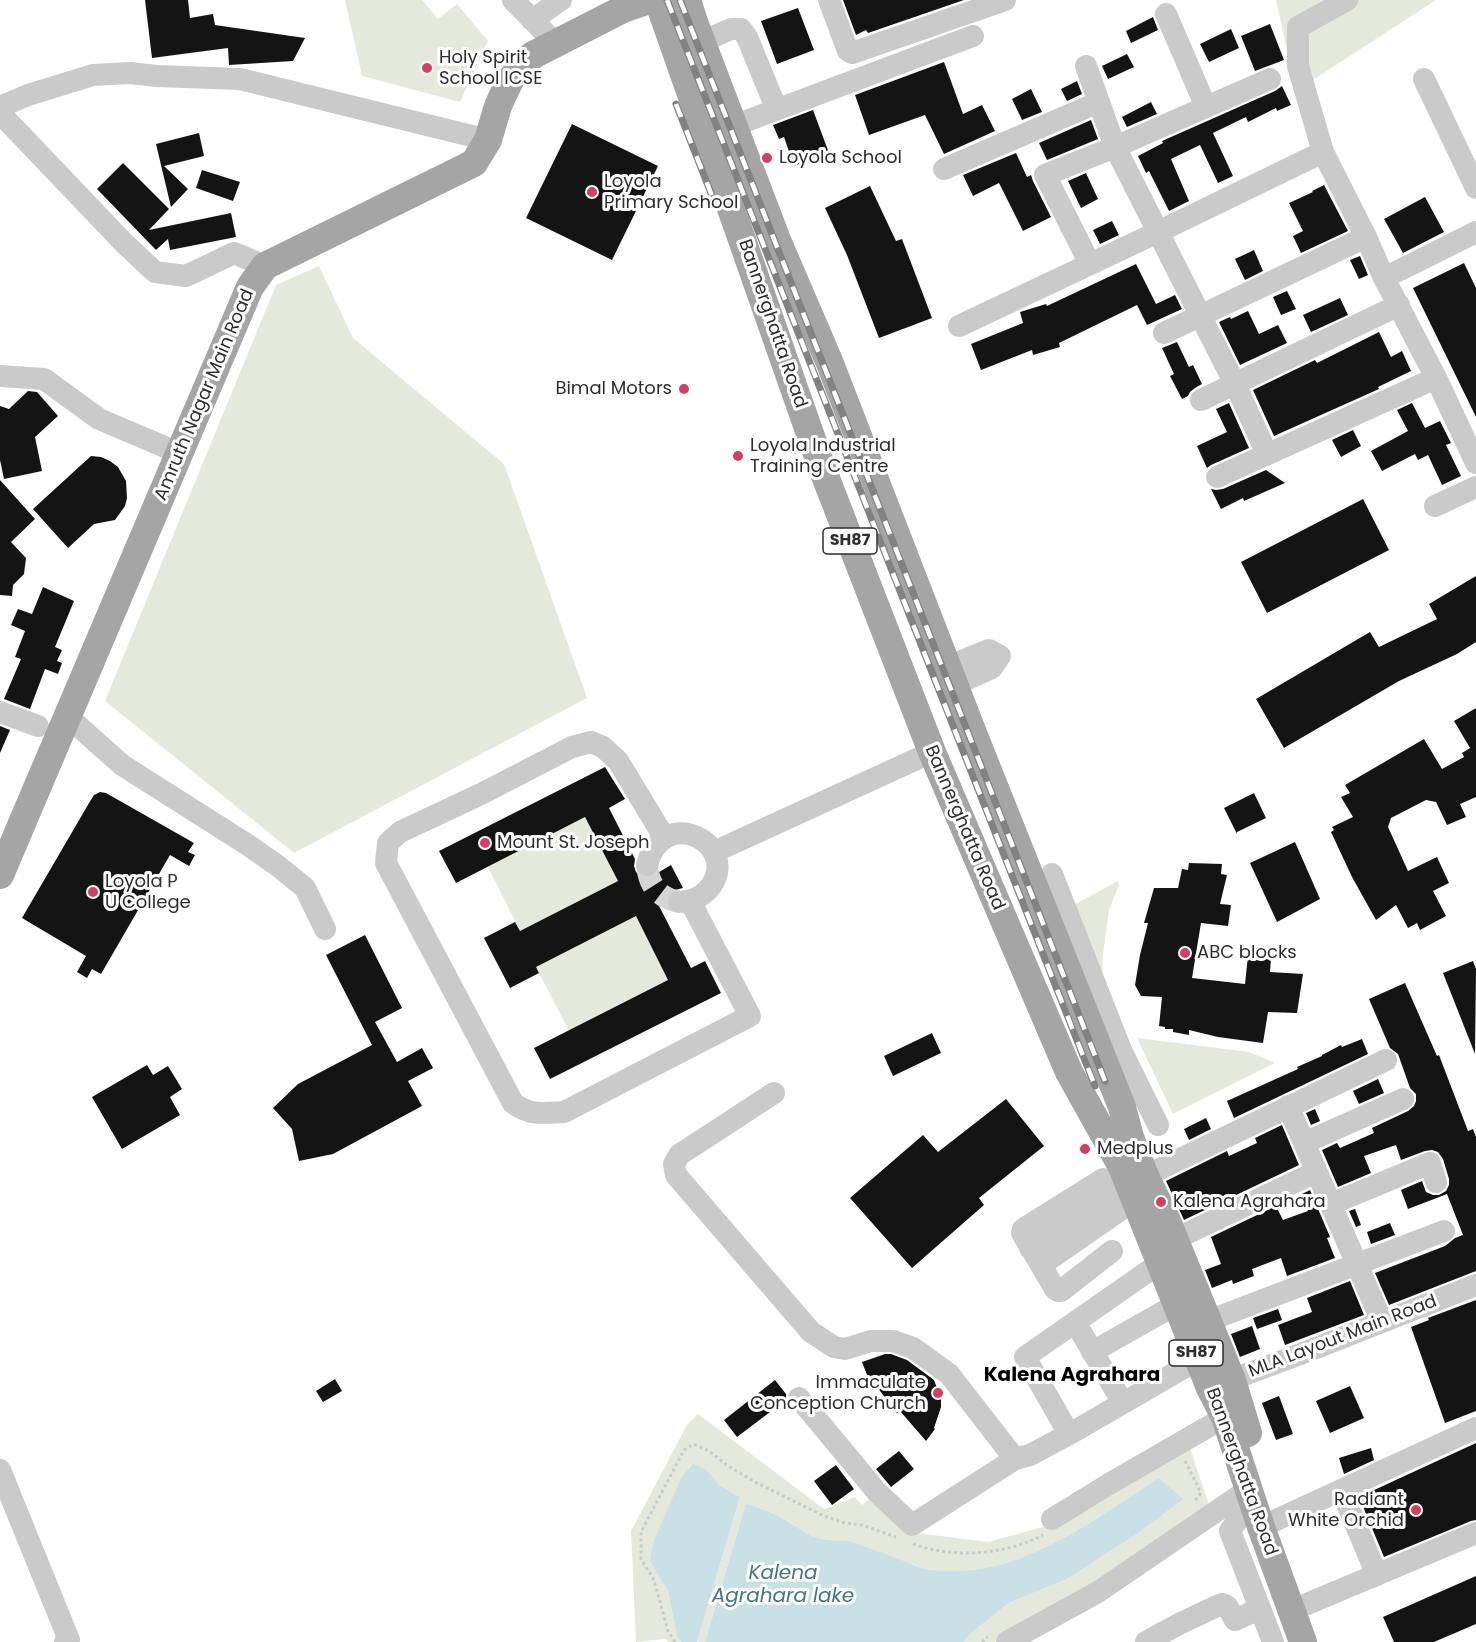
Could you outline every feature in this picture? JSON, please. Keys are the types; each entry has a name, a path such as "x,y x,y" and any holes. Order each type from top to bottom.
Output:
{"main road":[{"name":"Bannerghatta Road","path":"658,0 822,468 932,752 1069,1072 1122,1167 1199,1359 1221,1384 1225,1417 1251,1494 1268,1524 1303,1642"},
{"name":"Bannerghatta Road","path":"687,0 777,240 829,361 1122,1107 1130,1137 1128,1185"},
{"name":"Amruth Nagar Main Road","path":"0,875 250,287 266,266 474,163 488,140 498,106 510,80 533,55 631,3"},
{"path":"747,251 777,240"},
{"path":"1051,1032 1086,1017"},
{"path":"1128,1185 1175,1239 1208,1321 1221,1384 1268,1524 1323,1642"}],"street":[{"path":"513,0 556,44"},
{"path":"532,20 561,0"},
{"path":"829,0 848,51 852,53 1005,0"},
{"path":"1347,0 1298,27 1298,66 1323,152 1476,463"},
{"path":"1166,14 1206,107"},
{"path":"701,42 731,29 741,29 747,37 772,98"},
{"path":"734,126 973,36"},
{"path":"1086,66 1115,147 1268,454"},
{"path":"0,107 28,95 93,75 130,73 240,79 488,140"},
{"path":"1090,264 1045,175 1115,147 1269,79"},
{"path":"1424,79 1476,188"},
{"path":"944,169 1099,102"},
{"path":"0,113 124,243 156,272 186,276 234,253 266,266"},
{"path":"959,326 1323,152"},
{"path":"1384,278 1476,232"},
{"path":"1164,333 1366,237"},
{"path":"1201,400 1399,305"},
{"path":"0,376 44,379 99,419 179,453"},
{"path":"1217,477 1436,378"},
{"path":"1435,506 1476,487"},
{"path":"0,712 38,726"},
{"path":"67,717 122,765 248,845 305,888 325,929"},
{"path":"647,865 656,844 664,837 675,833 697,836 707,842 714,852 717,872 714,882 700,897 685,902 750,1016 564,1112 524,1111 513,1103 386,863 388,843 400,832 481,794 572,747 591,742 603,747 618,761 664,837"},
{"path":"714,852 932,752"},
{"path":"1052,874 1121,1050 1158,1125"},
{"path":"1112,1251 1058,1292 1022,1233 1026,1226 1128,1185 1386,1060"},
{"path":"774,1093 679,1155 674,1164 676,1175 811,1332 834,1347 844,1349 871,1341 893,1341 913,1348 949,1374 1015,1459"},
{"path":"1304,1143 1403,1099"},
{"path":"1288,1107 1382,1322"},
{"path":"1331,1204 1430,1163 1436,1182"},
{"path":"1175,1239 1317,1172"},
{"path":"1036,1257 1044,1263 1128,1185"},
{"path":"1208,1321 1444,1231"},
{"path":"1069,1434 1026,1357 1160,1263"},
{"name":"MLA Layout Main Road","path":"1221,1384 1476,1285"},
{"path":"1092,1352 1177,1304"},
{"path":"1075,1322 1123,1403"},
{"path":"799,1398 877,1492 912,1525 1015,1459 1030,1455 1069,1434 1199,1359"},
{"path":"1049,1526 1109,1484 1225,1417"},
{"path":"1268,1524 1476,1428"},
{"path":"0,1470 68,1641"},
{"path":"1341,1490 1377,1575"},
{"path":"1251,1494 1230,1531 1273,1642"},
{"path":"999,1639 1098,1592 1251,1494"},
{"path":"1307,1604 1476,1533"},
{"path":"1146,1642 1222,1604 1227,1606 1234,1620 1259,1609"}],"path":[{"path":"675,1642 668,1631 654,1580 641,1559 641,1532 684,1450 694,1444 709,1451 728,1466 755,1482 824,1516 845,1523 862,1525 900,1539"},
{"path":"1183,1456 1201,1493 1190,1508"},
{"path":"910,1542 931,1550 963,1553 991,1552 1026,1544 1049,1526"},
{"path":"982,1642 999,1639"}],"shaded area":[{"path":"345,0 422,0 438,19 457,4 488,41 460,102 362,76"},
{"path":"1276,0 1436,0 1296,91"},
{"path":"319,266 353,338 504,464 587,698 294,853 105,701 276,285"},
{"path":"585,817 618,881 520,931 488,867"},
{"path":"1118,881 1119,885 1109,910 1102,961 1103,978 1070,907"},
{"path":"636,916 668,980 569,1031 536,967"},
{"path":"1137,1038 1249,1052 1275,1063 1173,1114"},
{"path":"698,1414 824,1509 855,1497 862,1505 873,1497 917,1533 988,1542 1050,1525 1188,1442 1210,1508 1140,1560 1019,1624 995,1642 964,1642 971,1633 1009,1603 1067,1579 1137,1534 1182,1499 1068,1537 1031,1555 993,1567 958,1572 924,1569 849,1541 813,1537 777,1515 746,1503 705,1642 697,1642 740,1497 719,1485 707,1470 650,1562 668,1591 677,1636 681,1642 668,1642 666,1639 636,1642 631,1531 687,1425"}],"water":[{"name":"Kalena Agrahara lake","path":"693,1464 707,1470 719,1485 740,1497 697,1642 681,1642 677,1636 668,1591 650,1562 653,1543 681,1478"},
{"name":"Kalena Agrahara lake","path":"1159,1478 1183,1499 1137,1534 1067,1579 1009,1603 971,1633 964,1642 705,1642 746,1503 777,1515 813,1537 849,1541 917,1567 959,1571 990,1567 1050,1546"}],"building":[{"path":"145,0 188,0 190,18 213,14 215,25 305,38 293,61 229,65 228,48 152,58"},
{"path":"843,0 964,0 856,35"},
{"path":"798,8 814,50 777,64 761,21"},
{"path":"1153,17 1158,30 1131,43 1126,31"},
{"path":"1270,24 1284,60 1255,71 1241,36"},
{"path":"1231,29 1239,48 1209,62 1200,44"},
{"path":"1127,54 1134,67 1108,79 1102,66"},
{"path":"944,62 963,114 982,105 995,131 944,154 925,115 869,135 855,95"},
{"path":"1077,81 1082,94 1067,101 1061,89"},
{"path":"1282,86 1291,105 1277,111 1276,108 1248,122 1246,117 1213,133 1233,176 1218,183 1200,145 1171,159 1189,201 1169,211 1149,171 1146,173 1138,156 1163,143 1162,141"},
{"path":"1031,89 1042,112 1022,120 1012,99"},
{"path":"1151,102 1157,114 1127,127 1122,117"},
{"path":"813,110 829,153 794,166 784,137 779,139 773,125"},
{"path":"1091,120 1098,139 1047,160 1039,143"},
{"name":"Loyola Primary School","path":"572,124 658,166 612,260 526,218"},
{"path":"199,133 204,156 164,166 188,189 171,207 156,144"},
{"path":"1016,153 1027,177 1031,175 1051,217 1023,231 999,183 973,196 963,175"},
{"path":"123,163 169,209 149,230 231,213 236,237 170,250 168,239 156,250 97,189"},
{"path":"202,170 240,182 233,201 196,188"},
{"path":"1086,173 1098,199 1081,208 1068,181"},
{"path":"1324,185 1348,231 1301,253 1293,236 1303,231 1289,203"},
{"path":"870,186 896,241 902,239 932,318 879,338 847,255 825,208"},
{"path":"1425,197 1444,232 1403,253 1384,219"},
{"path":"1112,221 1119,235 1100,244 1093,230"},
{"path":"1254,250 1263,271 1245,280 1235,259"},
{"path":"1360,256 1368,275 1359,279 1350,260"},
{"path":"1464,263 1476,288 1476,417 1413,288"},
{"path":"1136,264 1156,304 1175,295 1182,309 1147,325 1137,305 1059,343 1060,347 1033,355 1032,350 981,370 971,344 1023,323 1020,312 1046,304 1047,306"},
{"path":"1287,291 1296,309 1281,315 1273,297"},
{"path":"1340,298 1348,315 1311,332 1303,315"},
{"path":"1248,311 1259,334 1278,325 1287,343 1240,365 1219,322"},
{"path":"1379,332 1391,357 1402,351 1411,371 1378,387 1379,389 1274,436 1253,390 1315,360 1317,363"},
{"path":"1177,342 1189,367 1193,365 1202,384 1182,399 1170,376 1174,374 1162,348"},
{"path":"28,391 37,392 58,416 35,437 42,471 4,479 0,460 0,406 9,409"},
{"path":"1229,403 1249,448 1207,468 1197,446 1227,432 1216,409"},
{"path":"1412,403 1425,428 1440,421 1451,443 1446,445 1461,476 1442,485 1428,455 1418,460 1415,454 1382,471 1371,451 1408,431 1397,410"},
{"path":"1353,430 1361,446 1341,457 1332,440"},
{"path":"91,456 101,457 118,467 126,481 125,506 115,520 94,524 68,548 33,509"},
{"path":"1266,470 1285,483 1244,501 1243,498 1221,509 1211,489 1223,489"},
{"path":"0,480 35,519 11,542 26,558 24,574 13,585 12,596 0,595"},
{"path":"1363,499 1389,550 1267,613 1241,562"},
{"path":"1476,576 1476,642 1457,654 1399,681 1284,748 1256,699 1370,632 1379,647 1437,619 1429,604"},
{"path":"43,587 74,601 55,647 62,650 57,661 62,663 58,674 45,669 30,709 4,699 21,659 15,657 25,631 11,625 18,609 32,614"},
{"path":"1476,708 1476,797 1460,804 1466,817 1447,825 1436,802 1426,800 1391,818 1388,827 1408,871 1437,857 1449,883 1433,891 1446,916 1420,930 1417,923 1408,928 1396,905 1376,920 1331,832 1334,830 1332,827 1353,817 1341,797 1350,793 1345,785 1424,739 1442,769 1464,757 1462,753 1470,748 1454,721"},
{"path":"0,726 10,730 0,753"},
{"name":"Mount St. Joseph","path":"605,767 625,799 609,808 635,859 636,872 641,877 649,878 671,865 683,888 671,891 666,902 659,906 691,968 705,961 721,993 550,1079 534,1048 668,980 636,916 536,967 539,973 510,988 484,938 515,922 520,931 618,881 585,817 456,883 439,851"},
{"name":"Loyola P U College","path":"100,792 106,793 194,843 188,852 195,855 189,866 170,855 101,974 92,969 87,978 77,972 86,956 22,918 89,803 94,795"},
{"path":"1254,793 1266,818 1237,834 1224,808"},
{"path":"1295,842 1320,899 1277,922 1250,863"},
{"name":"ABC blocks","path":"1189,863 1222,864 1221,874 1227,875 1220,904 1231,905 1228,926 1201,923 1192,978 1245,984 1248,956 1271,958 1270,972 1303,974 1297,1013 1268,1012 1263,1043 1218,1037 1189,1030 1189,1035 1173,1032 1173,1029 1165,1029 1159,1026 1162,997 1141,996 1135,985 1148,923 1144,923 1154,888 1178,888 1182,869 1188,870"},
{"path":"365,935 402,1008 375,1022 397,1062 422,1048 433,1068 408,1081 422,1106 333,1154 299,1161 292,1129 273,1108 298,1084 372,1045 326,955"},
{"path":"1473,961 1476,969 1475,1054 1443,973"},
{"path":"1405,983 1437,1056 1439,1055 1468,1131 1473,1129 1476,1137 1476,1271 1389,1305 1375,1273 1445,1246 1463,1235 1447,1194 1408,1209 1401,1190 1422,1181 1426,1192 1433,1195 1446,1191 1449,1179 1443,1159 1438,1152 1432,1150 1401,1160 1396,1145 1364,1156 1371,1173 1338,1187 1322,1150 1337,1143 1340,1148 1374,1133 1372,1128 1414,1106 1416,1094 1410,1088 1398,1054 1390,1048 1369,999"},
{"path":"932,1033 941,1053 893,1076 884,1056"},
{"path":"1362,1039 1368,1054 1234,1118 1227,1101 1298,1069 1297,1067 1341,1045 1342,1047"},
{"path":"147,1065 153,1075 168,1066 182,1089 170,1097 180,1115 122,1149 92,1097"},
{"path":"1378,1079 1384,1093 1359,1104 1353,1091"},
{"path":"1006,1099 1044,1146 979,1198 984,1205 912,1268 850,1198 923,1135 938,1152"},
{"path":"1315,1109 1320,1121 1311,1125 1306,1113"},
{"path":"1206,1118 1211,1129 1189,1140 1184,1129"},
{"path":"1282,1125 1299,1165 1184,1220 1166,1181 1227,1151 1229,1156 1257,1143 1255,1138"},
{"path":"1310,1190 1330,1237 1327,1238 1335,1258 1287,1276 1281,1258 1252,1269 1254,1276 1233,1284 1232,1280 1212,1288 1205,1270 1221,1264 1211,1237 1276,1206 1283,1220 1308,1211 1302,1194"},
{"path":"1355,1209 1361,1225 1356,1227 1349,1211"},
{"path":"1390,1223 1395,1235 1371,1244 1367,1232"},
{"path":"1350,1281 1364,1315 1285,1345 1278,1325 1312,1312 1307,1298"},
{"path":"1476,1300 1476,1411 1445,1423 1411,1327"},
{"path":"1278,1309 1282,1320 1257,1329 1253,1318"},
{"path":"1252,1326 1260,1349 1240,1357 1231,1334"},
{"path":"885,1354 907,1360 934,1380 941,1399 941,1407 935,1429 926,1441 900,1411 897,1413 877,1387 872,1388 862,1362"},
{"path":"335,1379 342,1391 323,1402 316,1391"},
{"path":"775,1380 786,1394 786,1400 737,1437 724,1420"},
{"path":"1350,1386 1364,1418 1330,1433 1316,1401"},
{"path":"1279,1396 1293,1434 1276,1440 1262,1403"},
{"name":"Radiant White Orchid","path":"1476,1443 1476,1520 1384,1557 1359,1497"},
{"path":"1371,1448 1374,1460 1344,1474 1339,1458"},
{"path":"899,1451 914,1469 891,1487 876,1469"},
{"path":"836,1465 854,1489 832,1505 814,1481"},
{"path":"1476,1576 1476,1624 1434,1642 1394,1642 1383,1617"}],"tunnel":[{"path":"647,865 652,885 660,894 679,902"}],"railway":[{"path":"667,0 1095,1086"},
{"path":"680,0 1105,1081"},
{"path":"676,104 716,206"}],"place":[{"name":"Holy Spirit School ICSE","path":"427,68"},
{"name":"Loyola School","path":"767,158"},
{"name":"Loyola Primary School","path":"592,192"},
{"name":"Bimal Motors","path":"684,389"},
{"name":"Loyola Industrial Training Centre","path":"738,456"},
{"name":"Mount St. Joseph","path":"485,843"},
{"name":"Loyola P U College","path":"93,892"},
{"name":"ABC blocks","path":"1185,953"},
{"name":"Medplus","path":"1085,1149"},
{"name":"Kalena Agrahara","path":"1161,1202"},
{"name":"Immaculate Conception Church","path":"938,1393"},
{"name":"Radiant White Orchid","path":"1416,1510"}],"district":[{"name":"Kalena Agrahara","path":"1072,1376"}]}
